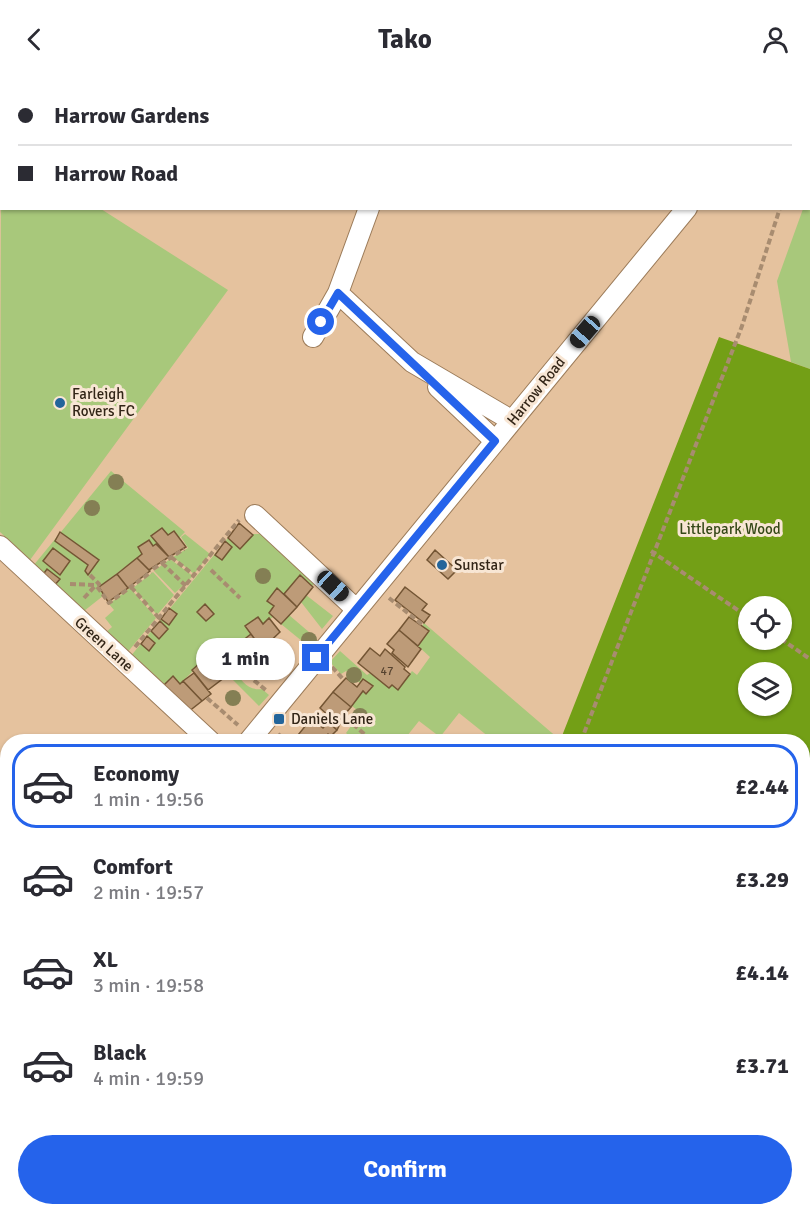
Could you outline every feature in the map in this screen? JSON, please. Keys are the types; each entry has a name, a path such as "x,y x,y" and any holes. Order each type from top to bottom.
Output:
{"street":[{"path":"313,337 338,293 368,210"},
{"name":"Harrow Road","path":"247,734 356,609 685,210"},
{"path":"338,293 495,441"},
{"path":"412,362 511,420"},
{"path":"255,515 356,609"},
{"name":"Green Lane","path":"0,546 202,734"}],"path":[{"path":"584,734 742,326 779,210"},
{"path":"123,661 239,520 255,515"},
{"path":"90,575 109,603 184,549"},
{"path":"653,552 738,610"},
{"path":"171,557 195,576"},
{"path":"162,563 186,586"},
{"path":"214,571 240,598"},
{"path":"70,584 98,584"},
{"path":"84,598 98,584"},
{"path":"131,587 159,618"},
{"path":"384,594 423,625"},
{"path":"792,647 810,659"},
{"path":"256,655 282,683"},
{"path":"327,663 343,679"},
{"path":"240,669 272,695"},
{"path":"207,698 245,734"},
{"path":"352,724 364,734"}],"green space":[{"name":"Farleigh Rovers FC","path":"1,210 103,210 228,290 30,560 0,532"},
{"path":"803,210 810,210 810,369 791,362 777,281"},
{"name":"Littlepark Wood","path":"719,337 810,369 810,734 563,734"},
{"path":"111,471 185,532 179,538 174,531 168,535 162,529 151,535 157,543 153,546 148,540 138,547 142,554 99,587 103,596 84,611 33,566"},
{"path":"185,534 210,554 194,574 173,557 188,548 181,537"},
{"path":"253,534 265,534 317,581 312,586 300,575 284,594 277,588 273,617 263,624 257,617 245,626 251,634 232,649 226,642 210,655 215,663 207,657 180,684 173,676 162,687 130,657 228,538 240,549"},
{"path":"170,559 193,576 175,593 154,571"},
{"path":"153,572 174,595 157,615 133,588"},
{"path":"130,588 156,618 126,654 105,633 112,627 105,618 114,610 109,604"},
{"path":"306,595 333,616 322,629 301,602"},
{"path":"289,615 316,638 308,646 281,624"},
{"path":"424,623 553,734 485,734 459,713 442,734 436,734 419,721 409,734 347,734 359,715 377,726 352,706 363,691 366,694 373,686 364,679 360,683 346,671 341,674 330,662 340,651 367,675 370,673 389,688 392,685 398,690 412,671 417,675 430,657 418,646 429,631 422,626"},
{"path":"234,670 249,687 262,689 269,695 259,706 228,675"}],"building":[{"path":"239,523 253,535 240,549 228,538"},
{"path":"162,528 168,535 174,531 186,547 169,557 151,536"},
{"path":"60,532 99,560 88,575 85,571 88,565 55,541"},
{"path":"149,540 153,546 156,544 169,557 149,570 137,558 142,554 138,547"},
{"path":"225,541 232,547 222,560 215,555"},
{"path":"53,548 70,561 60,575 43,561"},
{"name":"Sunstar","path":"435,550 457,570 448,579 427,560"},
{"path":"137,558 150,571 128,588 117,574"},
{"path":"47,569 60,579 53,587 42,576"},
{"path":"117,574 128,588 108,602 99,587"},
{"path":"300,575 313,587 297,607 284,594"},
{"path":"405,587 427,604 422,610 430,615 424,623 395,600"},
{"path":"277,588 297,607 281,624 269,613 274,606 267,601"},
{"path":"205,604 214,614 206,621 197,612"},
{"path":"169,608 177,614 169,625 161,619"},
{"path":"258,617 263,624 269,618 280,632 262,649 245,626"},
{"path":"409,617 429,631 418,646 399,630"},
{"path":"160,621 168,629 159,639 151,631"},
{"path":"399,630 421,649 408,667 392,653 394,650 387,644"},
{"path":"251,634 262,649 245,662 233,648"},
{"path":"147,636 155,643 149,651 141,644"},
{"path":"226,642 245,662 225,677 210,655"},
{"path":"370,648 380,656 385,649 410,674 398,690 392,685 389,688 358,663"},
{"path":"207,657 215,663 225,677 208,690 192,670"},
{"path":"194,673 211,694 202,701 183,681"},
{"path":"173,676 180,684 183,681 202,701 188,712 164,685"},
{"path":"346,678 357,687 363,679 373,686 366,694 363,691 351,707 333,692"},
{"path":"333,692 351,707 338,722 340,724 337,730 328,722 331,718 320,708"},
{"path":"317,712 328,722 323,728 311,719"},
{"path":"311,719 323,728 328,722 337,730 333,734 299,734"}],"place":[{"name":"Farleigh Rovers FC","path":"60,403"},
{"name":"Sunstar","path":"442,565"},
{"name":"Daniels Lane","path":"279,719"}],"route":[{"path":"316,658 495,441 338,293 321,322"}]}
